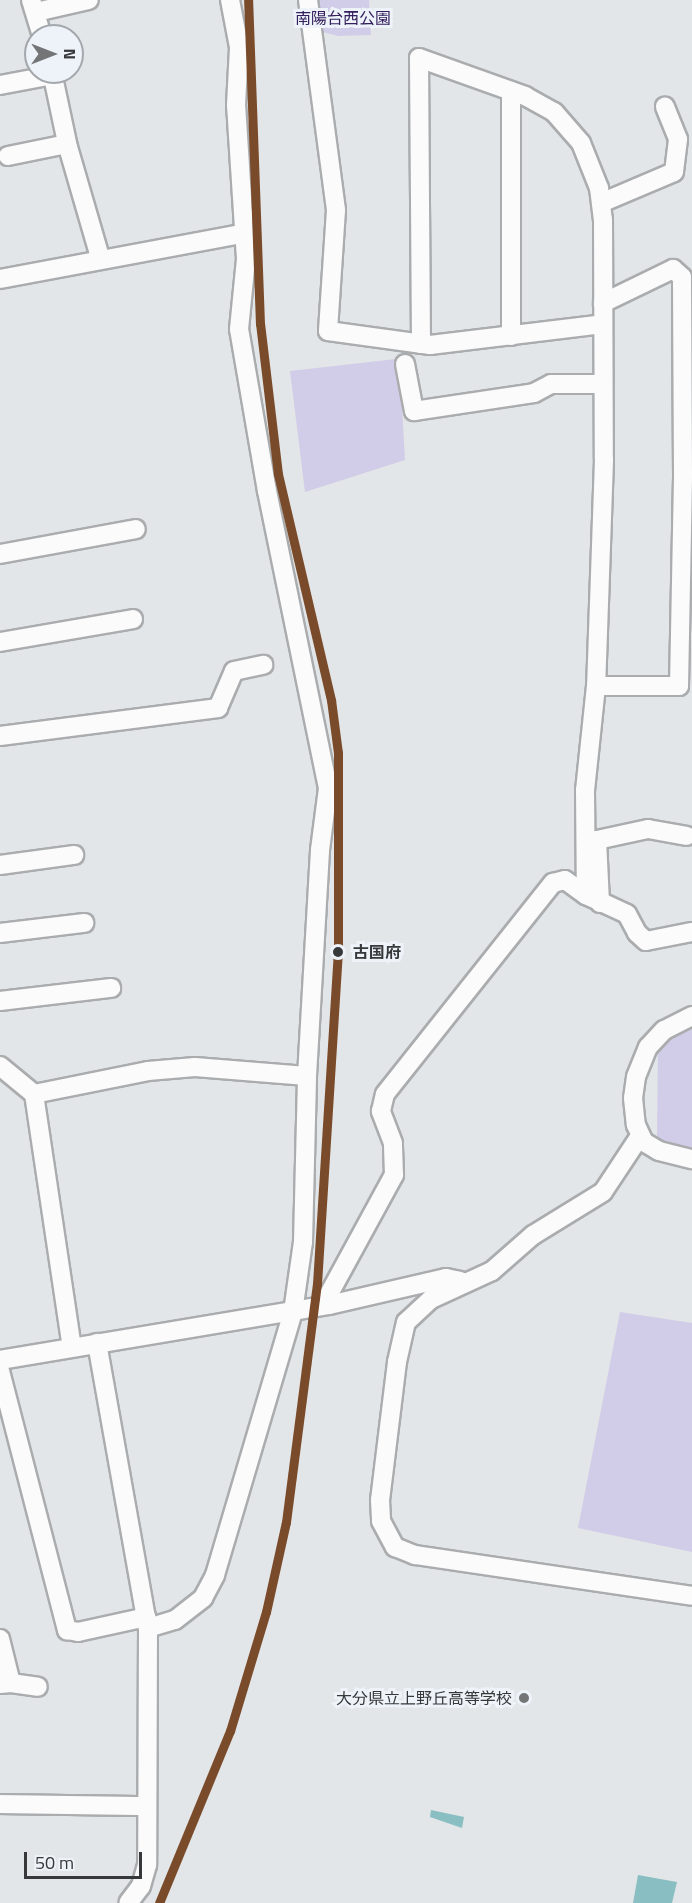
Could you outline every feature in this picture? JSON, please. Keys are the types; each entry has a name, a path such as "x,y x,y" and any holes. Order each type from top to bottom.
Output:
{"street":[{"path":"38,24 33,6 89,0"},
{"path":"0,1371 67,1630 78,1632 175,1620 202,1598 215,1575 292,1312 303,1242 307,1076 320,850 328,789 267,490 239,329 245,233 236,105 239,47 230,0"},
{"path":"308,0 336,217 328,331 421,344 511,336 603,324"},
{"path":"421,344 419,58 537,101 570,128 590,159 601,203 604,460 596,686 585,790 593,899"},
{"path":"0,86 24,80"},
{"path":"55,84 67,144 100,257"},
{"path":"511,91 511,336"},
{"path":"601,203 674,172 678,139 665,107"},
{"path":"8,156 67,144"},
{"path":"0,279 100,257 245,233"},
{"path":"596,686 679,686 688,473 682,277 673,269 603,303"},
{"path":"405,364 414,411 534,393 551,384 602,384"},
{"path":"0,554 136,529"},
{"path":"0,642 133,619"},
{"path":"0,736 218,708 234,671 263,665"},
{"path":"593,899 597,840 648,829 686,836"},
{"path":"0,865 74,855"},
{"path":"329,1305 329,1294 394,1175 395,1152 381,1111 385,1094 553,883 565,880 593,899 627,914 637,933 646,941 692,932"},
{"path":"0,933 84,923"},
{"path":"0,1000 111,988"},
{"path":"692,1005 675,1024 648,1047 636,1077 633,1098 640,1136 652,1148 692,1159"},
{"path":"675,1024 692,1016"},
{"path":"0,1066 34,1094 72,1347"},
{"path":"34,1094 148,1071 195,1067 307,1076"},
{"path":"640,1136 603,1192 534,1235 492,1270 465,1282 415,1311 400,1334 380,1500 381,1521 395,1547 415,1555 692,1596"},
{"path":"0,1360 292,1312 446,1278 465,1282"},
{"path":"97,1343 147,1622 146,1876 128,1903"},
{"path":"0,1639 5,1683 38,1687"},
{"path":"0,1804 146,1806"}],"green space":[{"name":"南陽台西公園","path":"315,0 369,0 371,35 338,36 319,31"},
{"path":"396,359 400,371 405,460 305,492 290,371"},
{"path":"692,1029 692,1150 657,1140 658,1045"},
{"path":"620,1312 692,1323 692,1552 578,1528"}],"water":[{"path":"431,1810 464,1817 462,1828 430,1817"},
{"path":"638,1875 677,1882 672,1903 633,1903"}],"transit line":[{"path":"159,1903 230,1731 266,1612 286,1522 317,1284 338,953 338,753 331,700 278,474 260,324 248,0"}],"place":[{"name":"古国府","path":"338,952"},
{"name":"大分県立上野丘高等学校","path":"524,1698"}]}
